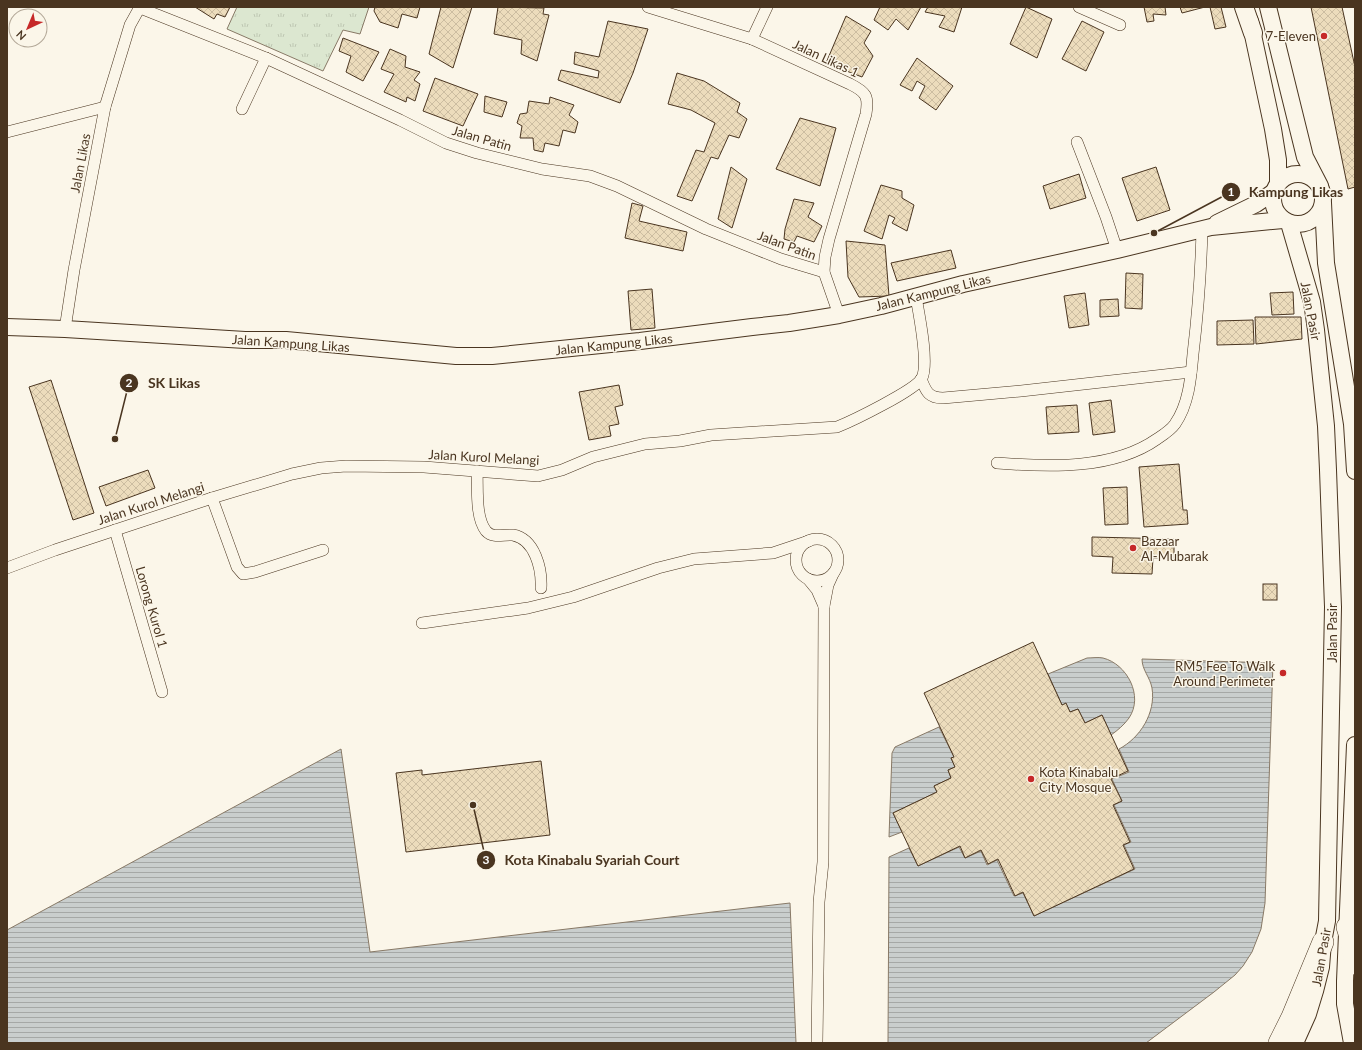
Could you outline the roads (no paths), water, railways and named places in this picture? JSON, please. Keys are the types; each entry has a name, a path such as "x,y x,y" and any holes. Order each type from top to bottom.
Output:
{"highway":[{"path":"1347,927 1355,964"},
{"path":"1279,1043 1292,1017 1323,942"}],"main road":[{"path":"1246,7 1253,33 1278,160 1276,188 1273,199 1274,207 1278,214 1286,221 1298,224 1307,223 1315,218 1320,211 1323,203 1323,194 1305,157 1268,7"},
{"path":"1276,188 1284,179 1292,175 1299,174 1307,176 1320,186"},
{"name":"Jalan Kampung Likas","path":"1206,228 1256,204 1276,188"},
{"name":"Jalan Pasir","path":"1323,203 1326,263 1352,424 1355,471"},
{"name":"Jalan Kampung Likas","path":"7,327 244,340 286,340 456,356 492,356 640,341 789,323 838,315 1206,228 1286,221"},
{"name":"Jalan Pasir","path":"1286,221 1312,302 1316,330 1326,426 1333,607 1327,921 1323,942 1321,967 1315,991 1308,1014 1295,1043"},
{"name":"Jalan Pasir","path":"1352,1043 1345,1004 1355,745"}],"street":[{"name":"Jalan Likas 1","path":"648,7 752,39 858,88 864,93 867,99 866,114 825,257 824,272 838,315"},
{"path":"752,39 767,7"},
{"path":"1079,7 1120,25"},
{"name":"Jalan Patin","path":"140,8 266,58 446,143 477,153 542,169 590,176 617,186 712,232 795,264 824,272"},
{"name":"Jalan Likas","path":"65,329 74,270 105,107 130,25 140,8"},
{"path":"242,109 266,58"},
{"path":"7,132 105,107"},
{"path":"1077,142 1117,250"},
{"path":"997,463 1034,466 1062,466 1090,463 1118,457 1151,443 1174,425 1184,406 1191,372 1198,319 1206,228"},
{"path":"916,297 924,354 921,379 927,392 936,398 1021,391 1191,372"},
{"name":"Jalan Kurol Melangi","path":"7,568 55,550 212,498 292,474 332,467 400,466 538,476 562,470 593,457 645,444 680,441 711,435 837,427 852,421 898,396 915,385 921,379"},
{"path":"477,471 479,516 487,532 497,536 512,535 521,538 530,545 541,572 541,588"},
{"path":"212,498 237,567 243,574 255,572 324,550"},
{"name":"Lorong Kurol 1","path":"115,530 162,692"},
{"path":"422,623 528,608 573,597 658,568 694,559 773,553 816,539 823,540 834,548 837,554 837,568 828,585 824,606 823,862 819,902 817,1043"},
{"path":"798,570 796,556 803,544 809,541"},
{"path":"773,553 789,561 802,575 808,579 821,581 833,574"},
{"path":"808,579 817,590 824,606"}],"place":[{"name":"7-Eleven","path":"1324,36"},
{"name":"Kampung Likas","path":"1154,233"},
{"name":"SK Likas","path":"115,439"},
{"name":"Bazaar Al-Mubarak","path":"1133,548"},
{"name":"RM5 Fee To Walk Around Perimeter","path":"1283,673"},
{"name":"Kota Kinabalu City Mosque","path":"1031,779"},
{"name":"Kota Kinabalu Syariah Court","path":"473,805"}]}
